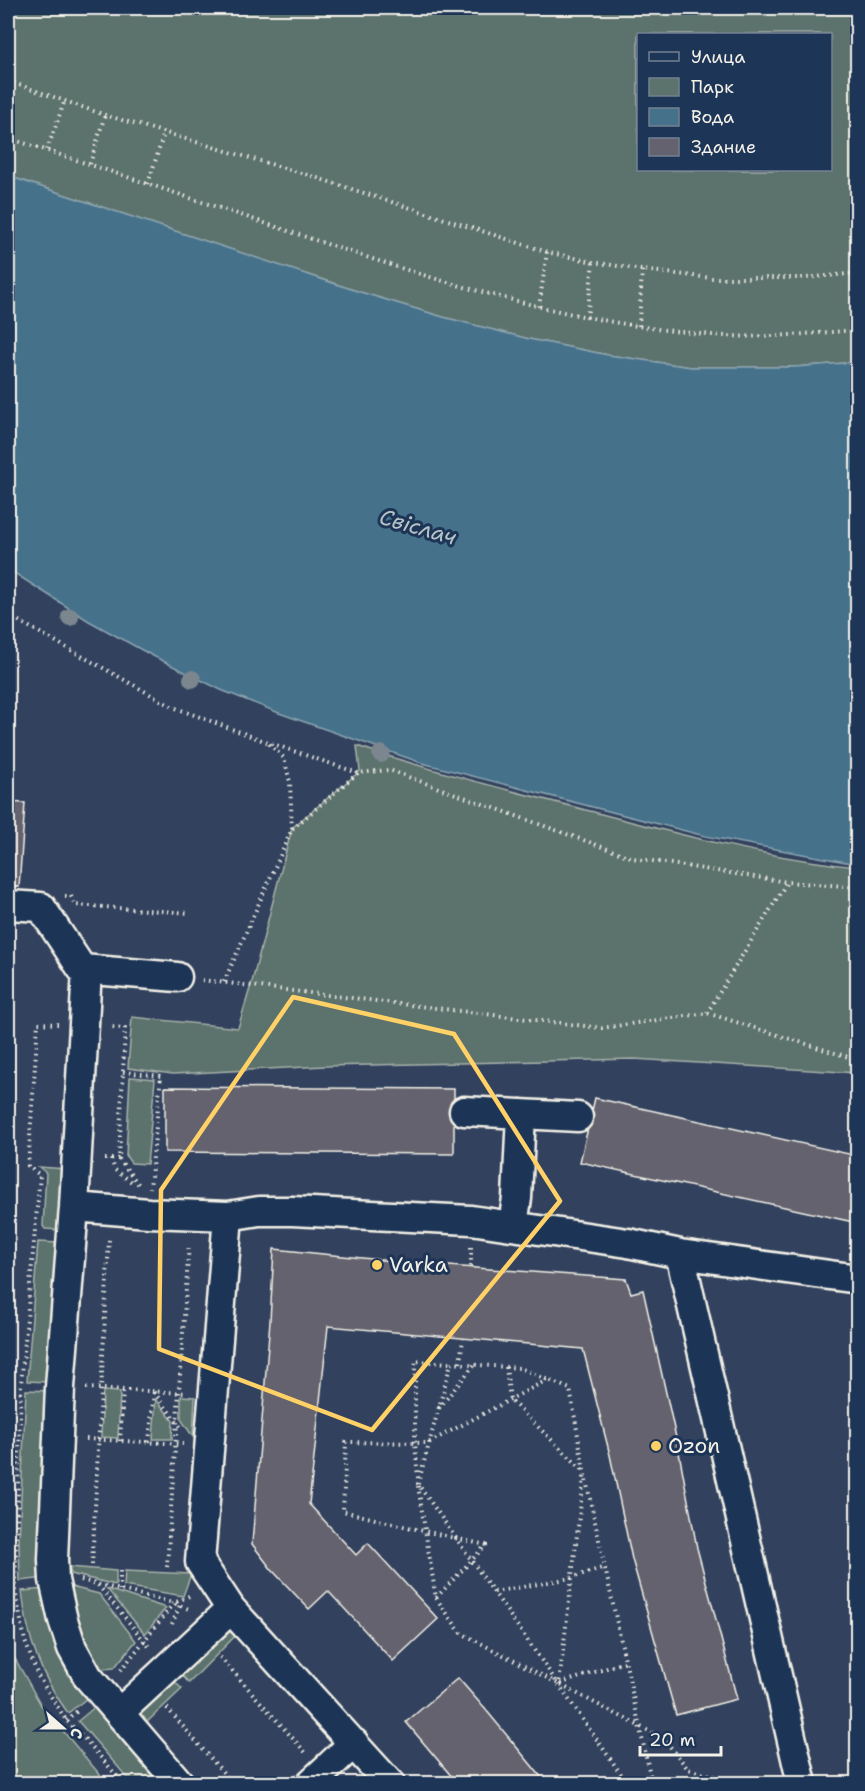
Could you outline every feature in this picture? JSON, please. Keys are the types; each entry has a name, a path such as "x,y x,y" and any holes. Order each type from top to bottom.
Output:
{"lane":[{"path":"8,905 41,907 82,969 177,977"},
{"path":"87,969 74,1207 60,1387 54,1580 72,1648 88,1677 180,1784"},
{"path":"464,1111 578,1117"},
{"path":"513,1225 517,1198 521,1114"},
{"path":"74,1207 228,1216 259,1211 292,1211 471,1220 628,1243 680,1254 817,1272 856,1286"},
{"path":"228,1216 202,1445 200,1562 231,1609 390,1784"},
{"path":"680,1254 802,1784"},
{"path":"119,1713 231,1609"},
{"path":"310,1771 354,1743"}],"path":[{"path":"8,81 105,115 311,176 548,252 642,270 711,278 805,278 858,273"},
{"path":"47,150 65,100"},
{"path":"90,164 105,115"},
{"path":"148,184 164,133"},
{"path":"8,138 390,266 452,285 587,318 729,336 858,330"},
{"path":"539,307 548,252"},
{"path":"587,318 593,262"},
{"path":"639,326 642,270"},
{"path":"8,615 173,707 358,773 389,770 633,858 787,882 858,886"},
{"path":"267,742 284,758 290,782 292,829"},
{"path":"224,982 292,829 358,773"},
{"path":"707,1013 787,882"},
{"path":"60,895 71,896 75,905 190,913"},
{"path":"177,977 602,1028 707,1013 848,1057 858,1058"},
{"path":"124,1784 66,1720 38,1676 25,1641 15,1590 21,1385 40,1175 28,1166 38,1023 125,1028 119,1159 147,1191"},
{"path":"123,1072 161,1076 147,1191"},
{"path":"99,1159 119,1159"},
{"path":"111,1159 115,1170 147,1191 160,1191"},
{"path":"470,1237 471,1268"},
{"path":"92,1565 109,1239"},
{"path":"167,1567 189,1244"},
{"path":"460,1363 463,1339"},
{"path":"651,1784 639,1725 585,1471 570,1389 520,1368 415,1361 415,1443 418,1484 436,1598 461,1633 639,1725 664,1739 688,1768 730,1781 731,1784"},
{"path":"451,1363 418,1484 628,1784"},
{"path":"437,1411 474,1364"},
{"path":"506,1367 510,1400 585,1471"},
{"path":"436,1598 486,1545 343,1511 346,1442 428,1443 548,1380"},
{"path":"83,1388 188,1394"},
{"path":"120,1441 123,1390"},
{"path":"154,1392 177,1422 202,1445"},
{"path":"149,1442 154,1392"},
{"path":"81,1439 202,1445"},
{"path":"559,1684 585,1471"},
{"path":"494,1592 571,1578 605,1567"},
{"path":"120,1571 120,1590"},
{"path":"15,1590 70,1577 174,1603 119,1673"},
{"path":"98,1585 168,1668"},
{"path":"220,1657 310,1771"},
{"path":"559,1684 625,1662"},
{"path":"167,1708 233,1784"}],"highlighted area":[{"path":"293,997 454,1034 560,1201 372,1430 159,1349 161,1190"}],"green space":[{"path":"8,8 857,8 857,362 795,367 691,367 608,355 529,339 443,317 360,292 8,176"},
{"path":"357,746 473,781 689,836 790,858 857,867 857,1073 634,1059 325,1066 173,1074 128,1068 132,1017 238,1028 292,828 360,771"},
{"path":"130,1077 155,1079 147,1164 131,1163 126,1156"},
{"path":"39,1167 66,1169 60,1230 45,1229 43,1226 46,1173"},
{"path":"38,1242 58,1243 48,1382 27,1381"},
{"path":"26,1390 49,1391 45,1578 20,1581 19,1541"},
{"path":"103,1391 120,1392 118,1438 101,1437"},
{"path":"181,1396 195,1397 193,1437 181,1419"},
{"path":"156,1399 173,1421 172,1439 153,1439"},
{"path":"69,1567 116,1571 116,1585 71,1574"},
{"path":"125,1571 191,1574 183,1596 124,1586"},
{"path":"71,1587 99,1594 136,1641 114,1668 103,1669 95,1666 75,1615"},
{"path":"46,1589 91,1695 68,1713 42,1670 27,1625 22,1591"},
{"path":"107,1589 166,1608 145,1634"},
{"path":"230,1628 237,1634 189,1683 180,1673"},
{"path":"8,1646 41,1705 107,1783 8,1783"},
{"path":"173,1680 182,1689 145,1724 139,1716 143,1707"},
{"path":"96,1706 165,1783 132,1783 78,1721"}],"water":[{"name":"Свіслач","path":"8,176 360,292 443,317 529,339 608,355 691,367 795,367 857,362 857,864 705,836 422,763 279,713 221,690 89,621 8,569"}],"building":[{"path":"8,802 25,803 19,887 8,886"},
{"path":"165,1087 454,1089 454,1154 165,1152"},
{"path":"595,1098 858,1156 858,1223 580,1162"},
{"path":"274,1249 421,1264 626,1279 631,1293 643,1290 677,1442 697,1548 737,1699 676,1715 632,1559 610,1455 583,1349 328,1326 309,1504 356,1555 368,1543 438,1619 393,1661 328,1591 309,1609 272,1570 252,1544"},
{"path":"458,1678 547,1784 458,1784 406,1722"}],"place":[{"name":"Varka","path":"377,1265"},
{"name":"Ozon","path":"656,1446"}]}
